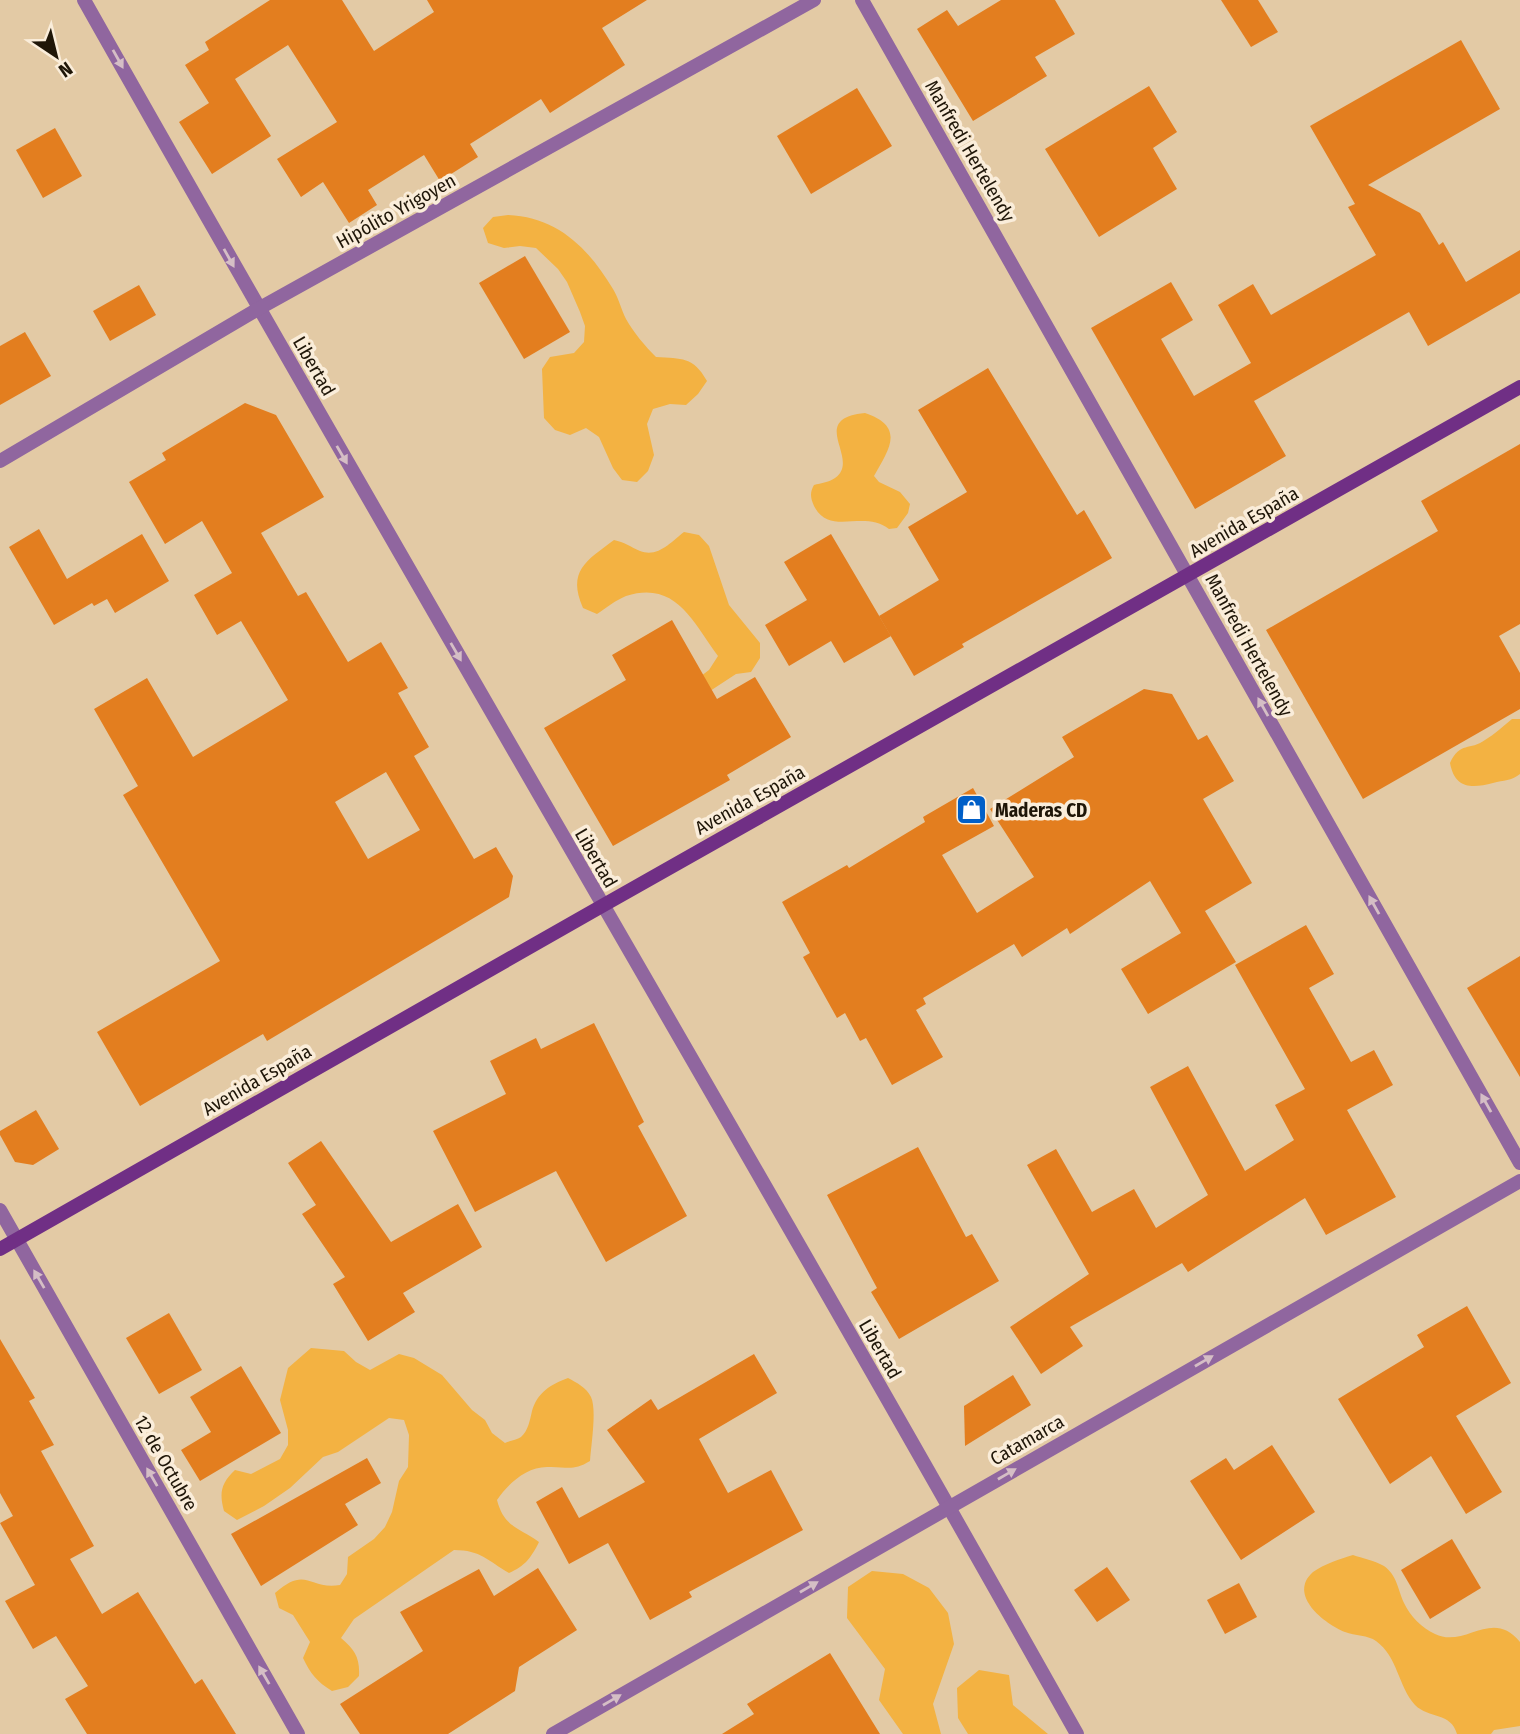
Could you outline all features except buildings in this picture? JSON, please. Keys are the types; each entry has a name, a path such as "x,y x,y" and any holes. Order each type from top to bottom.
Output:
{"main road":[{"name":"Avenida España","path":"0,1249 1520,387"}],"street":[{"name":"Libertad","path":"84,0 258,309 950,1506 1077,1734"},
{"name":"Hipólito Yrigoyen","path":"0,461 258,309 814,0"},
{"name":"Manfredi Hertelendy","path":"862,0 1520,1163"},
{"name":"Catamarca","path":"553,1734 1520,1181"},
{"name":"12 de Octubre","path":"0,1210 298,1734"}],"shaded area":[{"path":"508,215 542,222 570,238 604,274 629,324 652,353 656,357 692,363 707,381 686,405 670,404 653,409 647,424 654,455 648,471 637,482 622,480 613,468 599,437 586,428 570,435 555,430 544,418 542,369 550,357 574,353 584,342 585,326 567,282 558,269 536,248 504,248 488,243 483,228 493,217"},
{"path":"865,413 886,425 890,432 889,448 874,476 879,482 900,492 910,504 908,513 897,528 889,529 869,521 829,520 821,515 812,500 814,485 835,478 842,470 843,461 837,431 839,423 848,417"},
{"path":"684,532 699,535 709,546 729,605 760,643 760,658 751,672 736,674 710,691 697,679 709,670 718,656 681,607 658,594 643,593 626,596 597,614 583,608 577,585 582,568 614,540 647,553 664,548"},
{"path":"1512,719 1520,719 1520,774 1479,786 1461,783 1452,772 1450,763 1454,756 1462,749 1480,743 1496,733"},
{"path":"311,1348 344,1351 370,1370 399,1354 414,1358 442,1375 472,1410 485,1420 492,1433 505,1443 523,1435 541,1394 550,1386 568,1378 589,1394 594,1410 590,1461 573,1467 532,1470 506,1488 497,1500 508,1521 539,1542 527,1561 509,1573 478,1554 454,1550 354,1619 341,1638 356,1655 359,1676 348,1687 332,1691 318,1681 308,1668 303,1658 310,1642 293,1615 279,1608 275,1593 301,1579 329,1586 340,1585 347,1574 348,1557 374,1539 385,1527 392,1512 399,1481 408,1467 409,1435 404,1420 389,1418 338,1452 323,1457 290,1488 237,1520 224,1511 222,1499 224,1484 235,1470 251,1474 280,1459 288,1445 288,1430 280,1400 288,1368"},
{"path":"1353,1555 1384,1566 1394,1578 1410,1612 1421,1625 1435,1634 1457,1637 1499,1628 1510,1632 1520,1642 1520,1726 1494,1730 1491,1734 1457,1734 1450,1722 1415,1705 1394,1663 1376,1641 1345,1632 1319,1616 1306,1599 1306,1581 1313,1572 1322,1567"},
{"path":"872,1571 903,1574 929,1588 948,1613 954,1644 933,1704 941,1734 903,1734 879,1700 885,1669 847,1618 848,1587"},
{"path":"979,1670 1009,1675 1013,1705 1048,1734 968,1734 958,1718 957,1688"}],"place":[{"name":"Maderas CD","path":"972,810"}]}
